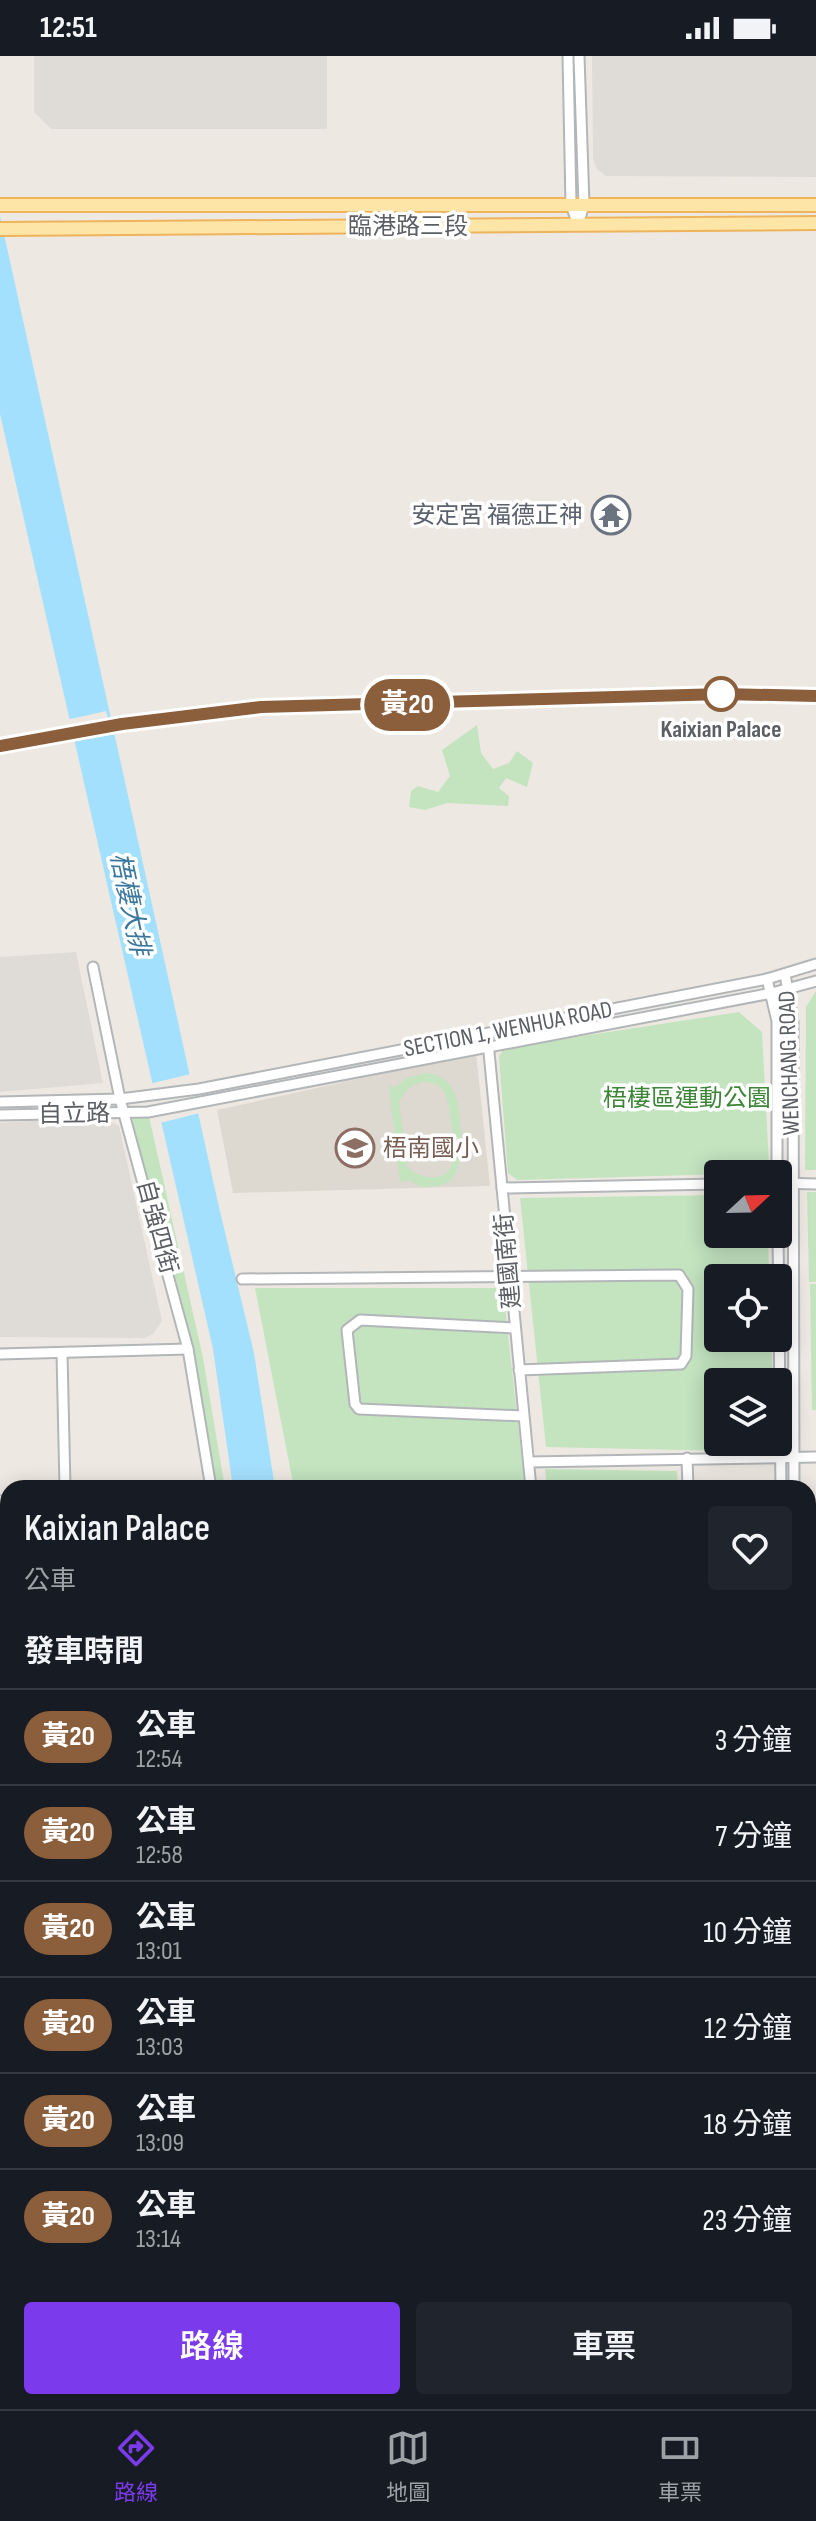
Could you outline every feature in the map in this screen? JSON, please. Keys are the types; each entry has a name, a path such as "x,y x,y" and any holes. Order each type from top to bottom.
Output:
{"main road":[{"name":"臨港路三段","path":"5,205 816,205"},
{"name":"臨港路三段","path":"6,229 816,223"}],"street":[{"path":"568,56 578,205"},
{"path":"578,225 579,56"},
{"name":"SECTION 1, WENHUA ROAD","path":"146,1097 767,979 816,964"},
{"name":"自強四街","path":"93,967 120,1099 188,1349 210,1480"},
{"name":"WENCHANG ROAD","path":"785,974 793,1022 795,1480"},
{"name":"WENCHANG ROAD","path":"767,979 777,1021 777,1160"},
{"name":"SECTION 1, WENHUA ROAD","path":"148,1112 772,993 816,981"},
{"name":"建國南街","path":"487,1033 530,1480"},
{"name":"自立路","path":"0,1102 146,1097"},
{"name":"自立路","path":"0,1115 148,1112"},
{"path":"502,1188 704,1184"},
{"path":"792,1185 816,1184"},
{"path":"778,1248 781,1480"},
{"path":"242,1279 679,1275 688,1289 686,1356 681,1364 519,1370"},
{"path":"514,1328 360,1320 347,1330 355,1404 359,1409 523,1416"},
{"path":"0,1354 188,1349"},
{"path":"62,1353 65,1480"},
{"path":"529,1462 816,1457"},
{"path":"687,1458 688,1480"}],"shaded area":[{"path":"34,56 327,56 327,129 51,129 34,112"},
{"path":"592,56 816,56 816,177 606,176 597,169 593,159"},
{"path":"76,952 103,1083 0,1092 0,957"},
{"name":"梧南國小","path":"476,1053 490,1186 233,1193 217,1110"},
{"path":"101,1116 119,1126 162,1321 153,1334 145,1338 0,1337 0,1123"}],"green space":[{"path":"477,725 481,753 493,769 509,763 517,751 533,763 527,787 506,778 499,788 509,796 508,806 447,803 425,810 409,807 411,791 418,786 438,792 450,776 442,750"},
{"path":"816,991 816,1170 805,1170 806,1007"},
{"name":"梧棲區運動公園","path":"739,1012 762,1032 769,1160 704,1160 704,1175 517,1180 508,1173 499,1057 504,1048"},
{"path":"426,1073 437,1076 450,1085 456,1096 461,1135 459,1162 451,1180 441,1185 421,1187 409,1180 400,1182 389,1086 396,1087 407,1078","holes":["422,1082 437,1085 444,1092 453,1137 450,1168 433,1177 407,1167 399,1101 408,1088"]},
{"path":"148,1112 203,1358 224,1480 210,1480 190,1362 130,1120"},
{"path":"807,1192 816,1192 816,1282 809,1282"},
{"path":"704,1195 704,1248 768,1248 769,1264 704,1264 704,1352 772,1352 772,1368 704,1368 704,1450 546,1447 520,1198"},
{"path":"810,1284 816,1284 816,1410 812,1410"},
{"path":"255,1288 503,1288 524,1480 292,1480"},
{"path":"545,1469 677,1471 678,1480 546,1480"}],"water":[{"name":"梧棲大排","path":"0,216 218,1203 254,1353 274,1480 232,1480 213,1349 0,414"}],"pier":[{"path":"106,711 111,732 71,741 66,720"},
{"path":"191,1074 200,1113 160,1123 149,1084"}],"bus line":[{"name":"黃20","path":"0,746 122,724 261,707 723,694 816,696"}],"place":[{"name":"安定宮 福德正神","path":"611,515"},
{"name":"Kaixian Palace","path":"721,694"},
{"name":"梧南國小","path":"355,1148"}]}
